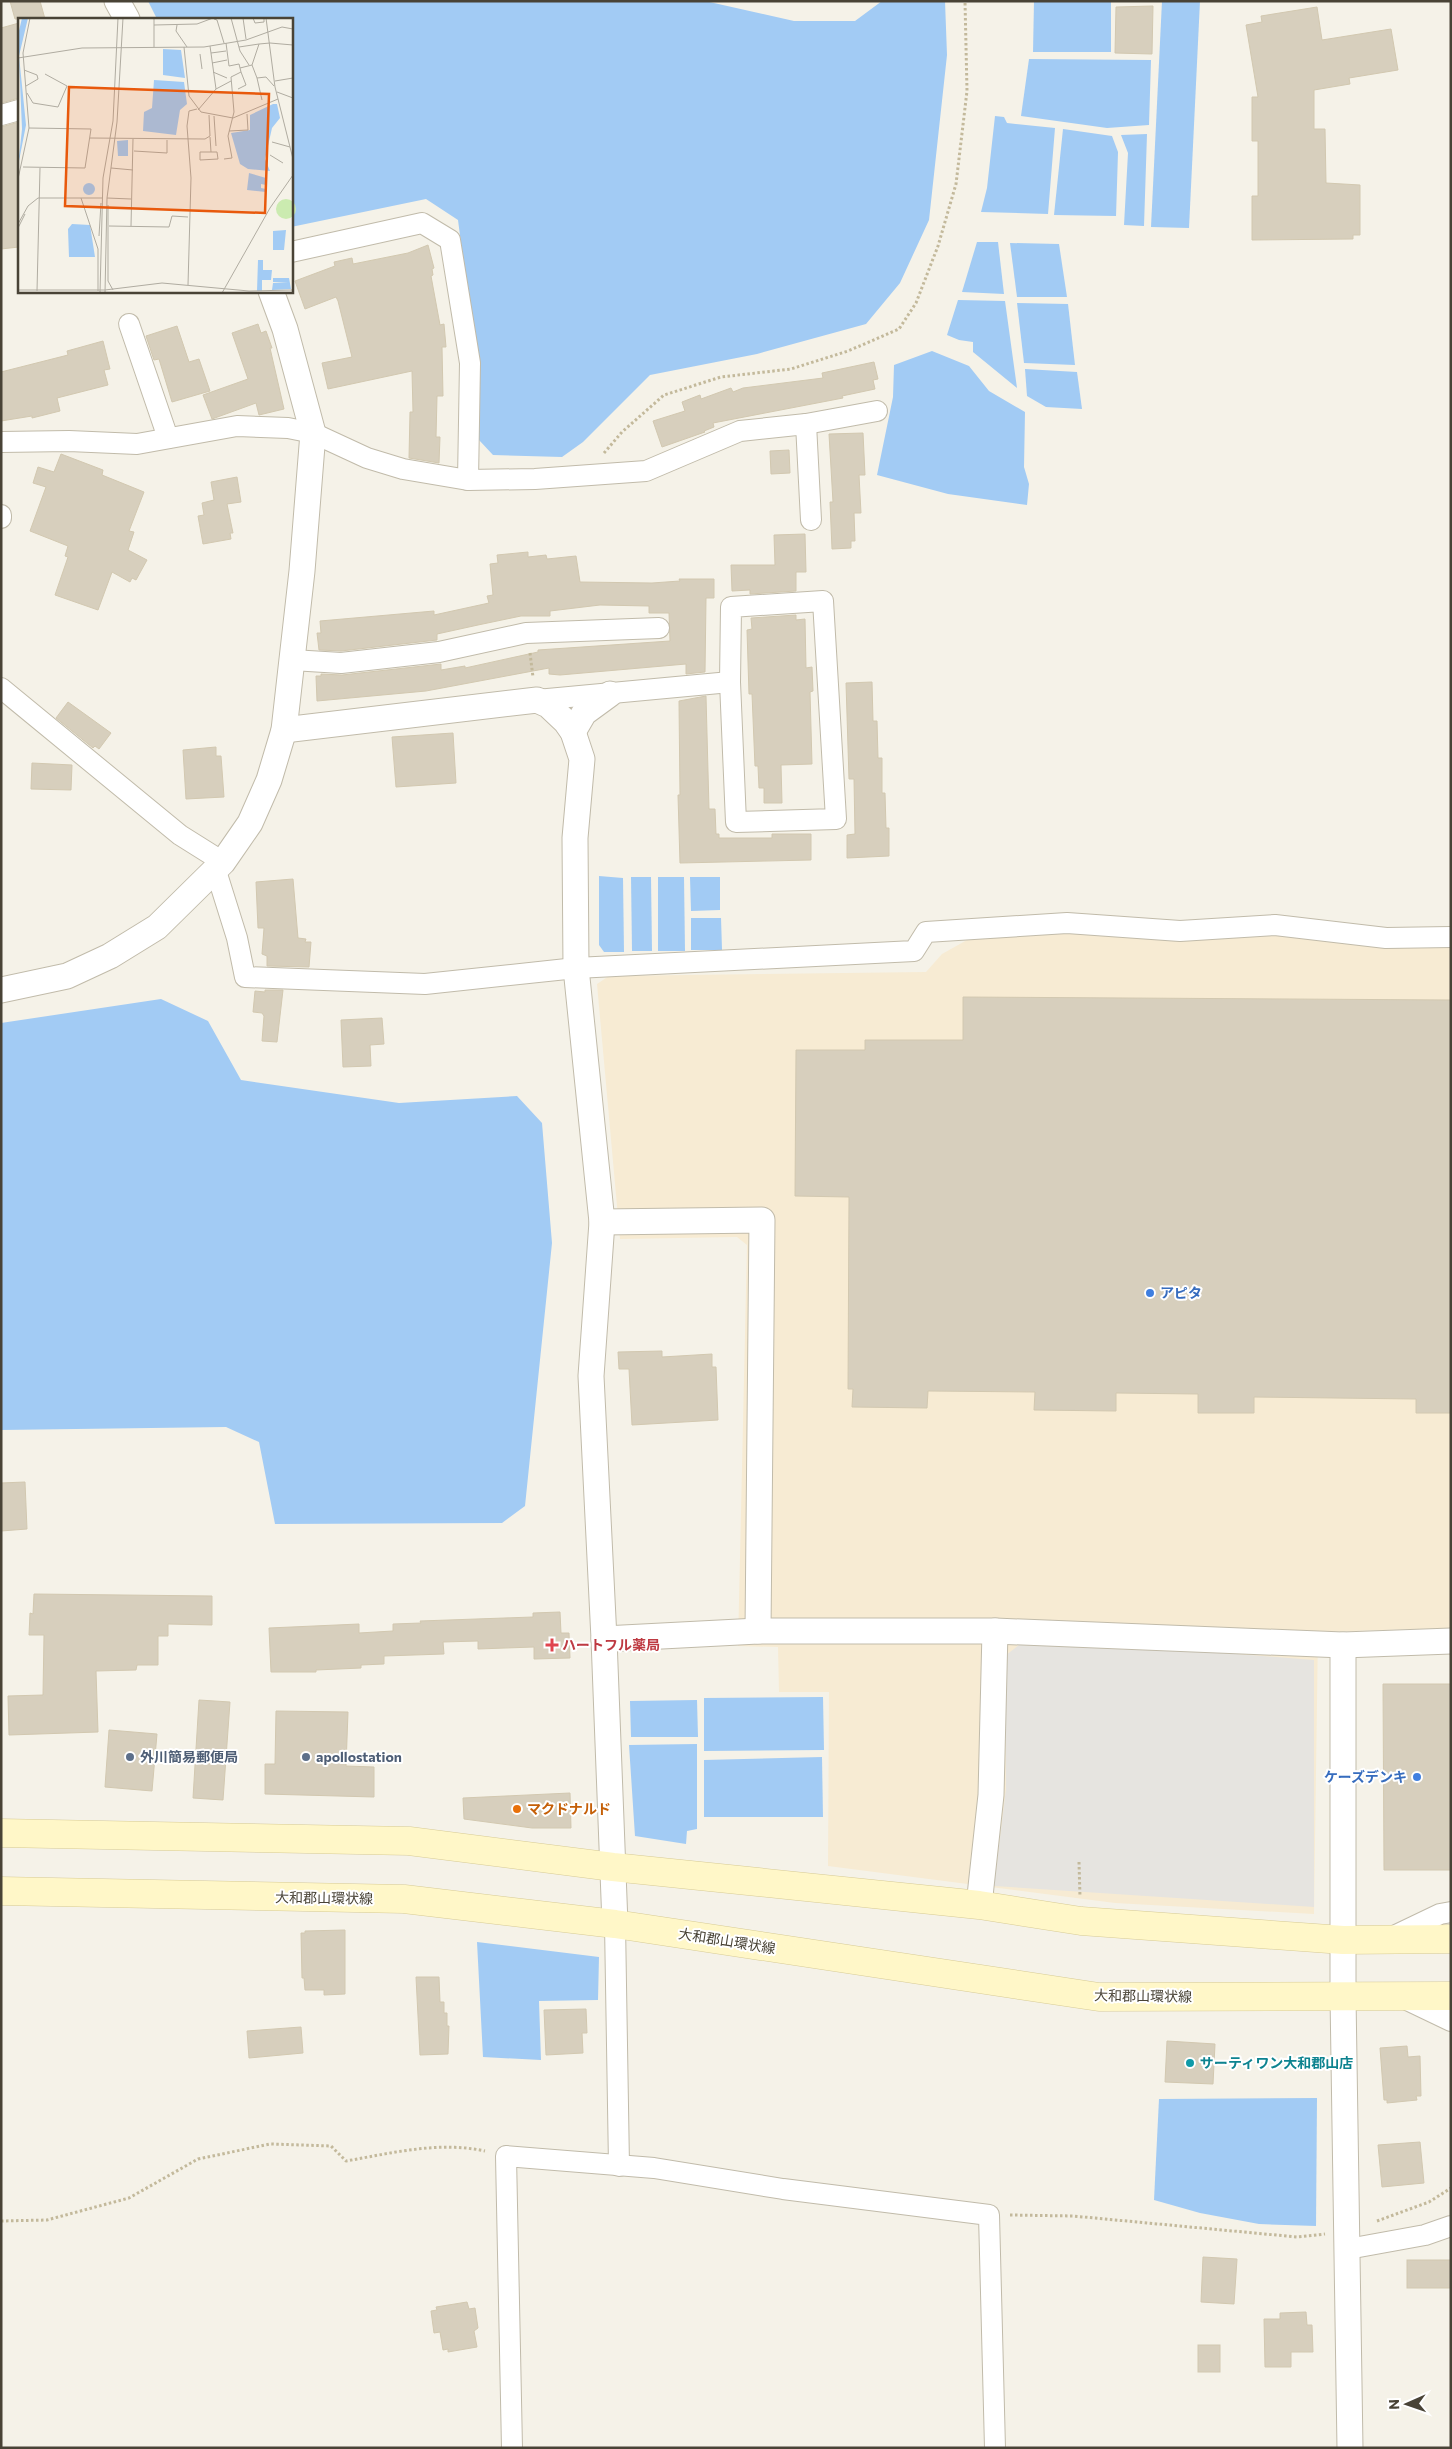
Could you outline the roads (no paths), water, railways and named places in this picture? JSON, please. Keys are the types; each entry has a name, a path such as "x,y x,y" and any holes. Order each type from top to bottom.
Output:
{"main road":[{"path":"1,1833 409,1841 612,1867 979,1905 1081,1921 1343,1940 1451,1939"},
{"name":"大和郡山環状線","path":"1,1891 404,1899 615,1924 1099,1997 1451,1996"}],"street":[{"path":"117,1 126,18"},
{"path":"1,115 18,110"},
{"path":"292,252 422,223 450,240 470,363 468,480"},
{"path":"1,990 67,976 110,956 157,927 220,867 250,823 269,780 284,730 302,571 313,433 286,330 271,292"},
{"path":"129,324 168,438"},
{"path":"1,442 68,441 137,444 237,426 288,428 313,433 367,458 403,469 468,480 535,479 646,471 740,431 806,424 877,412"},
{"path":"806,424 811,520"},
{"path":"823,601 836,819 736,822 730,682 731,607 823,601"},
{"path":"292,660 341,663 439,652 526,633 659,628"},
{"path":"284,730 537,700 730,682"},
{"path":"1,688 220,867 245,977 425,984 576,968 914,951 926,932 1067,923 1180,930 1275,925 1386,938 1451,937"},
{"path":"573,732 584,713 610,694"},
{"path":"537,700 558,713 573,732 582,759 583,774 576,838 576,968 602,1222 590,1376 604,1639 615,1924 619,2166"},
{"path":"602,1222 762,1220 758,1632"},
{"path":"604,1639 758,1632 995,1631 1343,1645 1451,1642"},
{"path":"979,1905 991,1795 995,1631"},
{"path":"1343,1645 1342,1996 1348,2240 1350,2448"},
{"path":"1385,1940 1440,1914 1451,1912"},
{"path":"1399,1996 1451,2020"},
{"path":"512,2448 506,2156 654,2168 783,2189 989,2215 995,2448"},
{"path":"1348,2240 1426,2235 1451,2226"}],"water":[{"path":"148,1 705,1 794,21 855,21 882,1 945,1 947,55 929,220 900,283 866,324 757,354 650,375 583,442 562,457 493,455 479,440 476,358 458,220 426,199 292,227 292,18 156,18"},
{"path":"1034,1 1111,1 1111,52 1033,52"},
{"path":"1162,1 1200,1 1189,228 1151,227"},
{"path":"1029,59 1151,60 1149,125 1107,128 1021,116"},
{"path":"995,116 1004,117 1007,123 1055,128 1048,214 981,212 987,188"},
{"path":"1063,129 1112,136 1118,152 1116,216 1054,215"},
{"path":"1147,134 1144,226 1124,225 1128,153 1121,135"},
{"path":"977,242 998,242 1004,294 962,292"},
{"path":"1010,243 1059,244 1067,297 1017,297"},
{"path":"958,300 1005,301 1017,388 973,352 973,342 959,340 947,335"},
{"path":"1017,303 1068,304 1075,365 1024,363"},
{"path":"932,351 969,366 989,391 1025,412 1024,467 1029,484 1027,505 948,494 877,475 893,397 894,365"},
{"path":"1025,369 1077,372 1082,409 1046,407 1027,396"},
{"path":"599,876 623,878 624,952 604,952 599,945"},
{"path":"631,877 651,877 652,951 632,951"},
{"path":"658,877 684,877 685,951 658,951"},
{"path":"690,877 720,877 720,910 691,911"},
{"path":"691,918 721,918 722,950 691,950"},
{"path":"161,999 208,1021 241,1080 399,1103 517,1096 542,1123 552,1243 525,1506 502,1523 275,1524 259,1442 226,1427 1,1430 1,1023"},
{"path":"823,1697 824,1750 704,1751 704,1698"},
{"path":"697,1700 698,1737 631,1737 630,1701"},
{"path":"697,1744 697,1829 687,1831 686,1844 635,1836 629,1745"},
{"path":"822,1757 823,1817 704,1817 704,1760"},
{"path":"477,1942 599,1957 598,2000 539,2001 541,2060 483,2057"},
{"path":"1317,2098 1316,2226 1259,2224 1200,2213 1154,2200 1159,2099"}],"place":[{"name":"アピタ","path":"1150,1293"},
{"name":"ハートフル薬局","path":"552,1645"},
{"name":"外川簡易郵便局","path":"130,1757"},
{"name":"apollostation","path":"306,1757"},
{"name":"ケーズデンキ","path":"1417,1777"},
{"name":"マクドナルド","path":"517,1809"},
{"name":"サーティワン大和郡山店","path":"1190,2063"}]}
